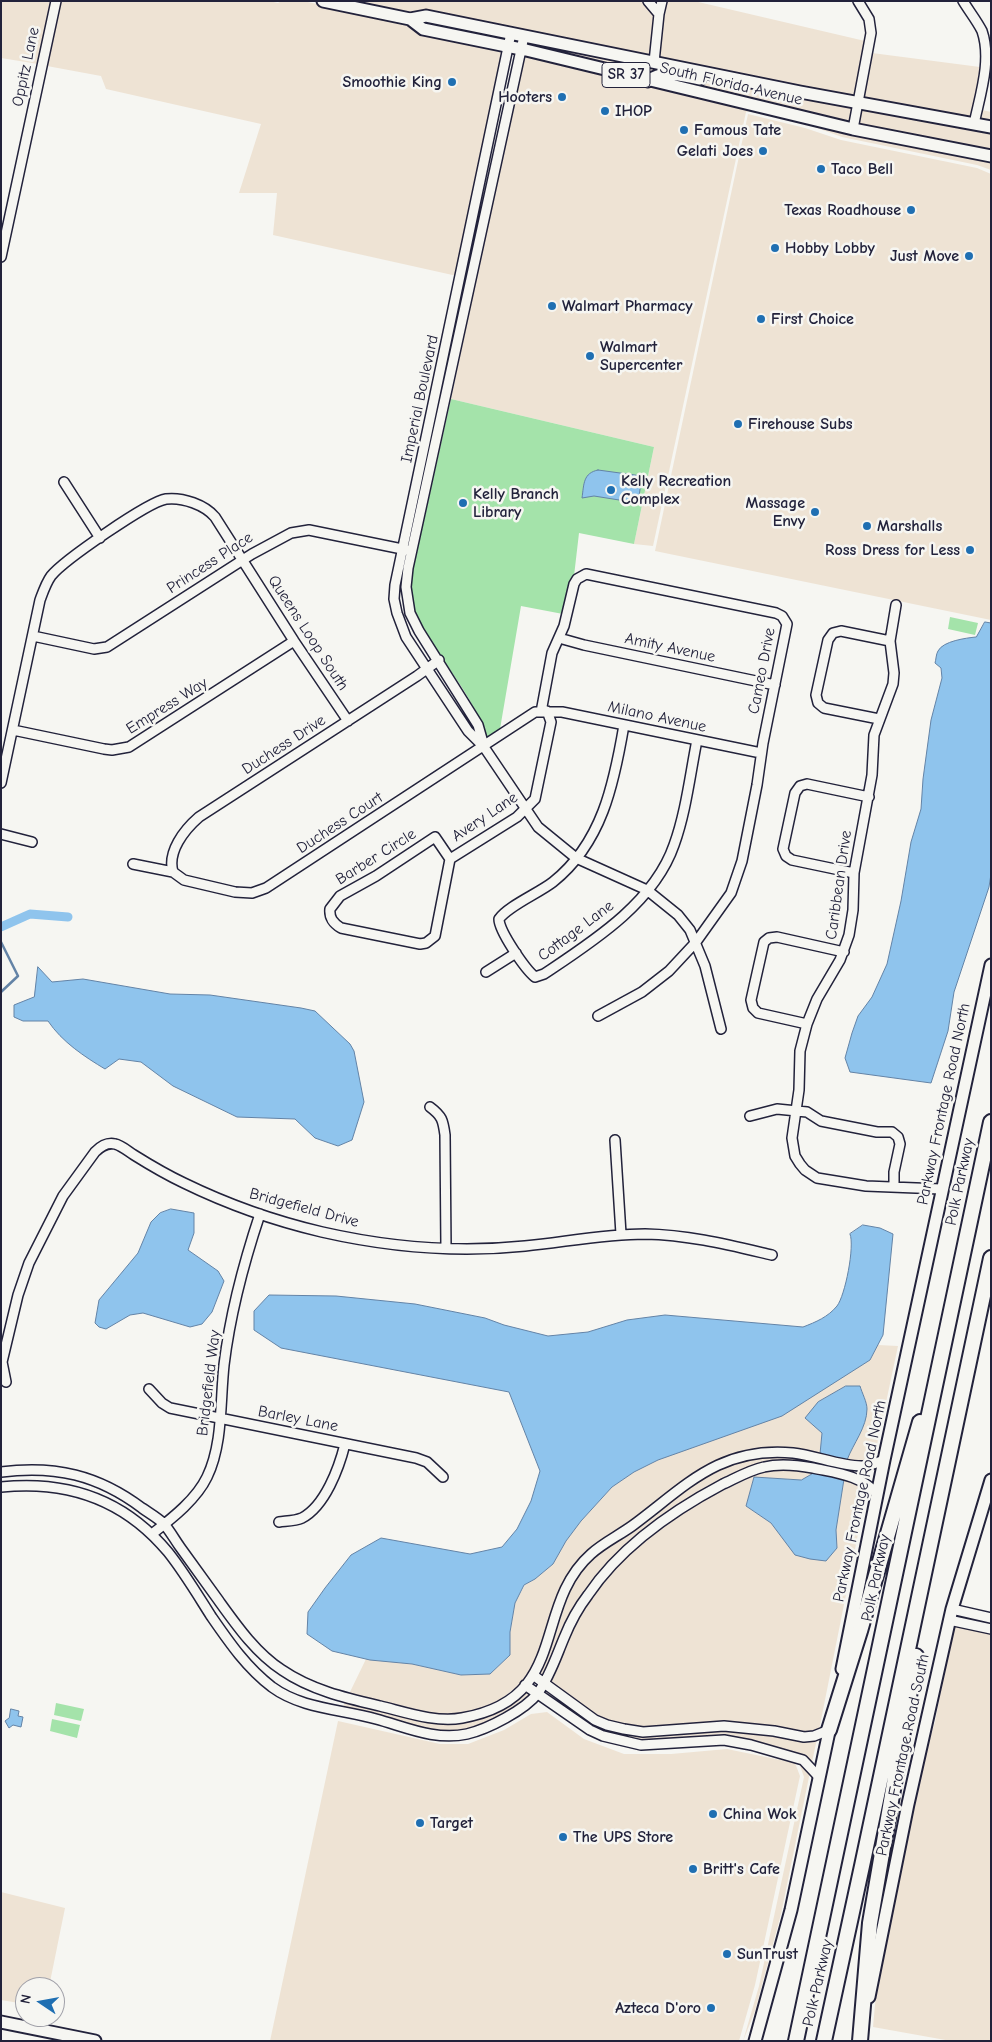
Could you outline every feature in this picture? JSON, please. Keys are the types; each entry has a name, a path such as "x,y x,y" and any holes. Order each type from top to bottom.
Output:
{"highway":[{"name":"Polk Parkway","path":"796,2041 991,1122"},
{"name":"Polk Parkway","path":"824,2041 991,1258"},
{"path":"829,1730 945,1342"},
{"path":"861,2041 870,1922 935,1553 945,1478"}],"main road":[{"name":"South Florida Avenue","path":"323,1 410,19 426,16 991,127"},
{"name":"South Florida Avenue","path":"410,19 423,29 521,49 853,129 991,156"},
{"path":"648,81 652,77 665,74 701,79 729,77"},
{"name":"Parkway Frontage Road North","path":"755,2041 791,1910 884,1460 991,965"},
{"name":"Parkway Frontage Road South","path":"861,2041 889,1895 950,1614 991,1480"},
{"path":"1,2022 95,2041"}],"street":[{"name":"Oppitz Lane","path":"1,257 56,1"},
{"path":"648,1 659,14"},
{"path":"654,62 662,1"},
{"path":"853,129 871,33 869,19 858,1"},
{"path":"963,1 984,36 987,54 987,80 974,124"},
{"name":"Imperial Boulevard","path":"511,34 402,549 394,592 396,613 406,637 468,731 484,746 538,827 576,858 633,882 647,890 678,915 690,930 705,966 721,1029"},
{"name":"Imperial Boulevard","path":"484,746 478,725 439,660 414,623 407,603 406,581 524,36"},
{"path":"64,482 100,538"},
{"name":"Queens Loop South","path":"1,783 40,600 50,577 69,559 159,501 174,499 208,509 215,517 294,641 348,721"},
{"name":"Princess Place","path":"33,636 94,649 107,647 284,535 309,530 412,551"},
{"name":"Cameo Drive","path":"544,711 552,653 564,626 574,584 577,579 586,574 776,614 785,619 788,628 761,753 753,806 736,880 724,905 685,956 642,992 598,1016"},
{"name":"Caribbean Drive","path":"896,605 890,641 894,673 893,684 874,735 869,796 854,873 852,923 844,952 817,1000 807,1024 800,1051 797,1111 792,1138 795,1156 805,1170 817,1178 826,1181 866,1186 942,1189"},
{"path":"879,719 824,708 818,703 816,695 828,640 833,633 840,631 890,641"},
{"name":"Amity Avenue","path":"559,638 584,645 775,685"},
{"name":"Empress Way","path":"13,730 104,749 112,750 129,747 294,641"},
{"name":"Duchess Drive","path":"174,872 171,863 176,847 195,821 439,660"},
{"name":"Milano Avenue","path":"544,711 761,753"},
{"name":"Duchess Court","path":"134,864 174,872 184,880 243,894 258,891 314,858 535,712 544,711"},
{"name":"Avery Lane","path":"450,859 526,809 535,800 538,793 551,722 544,711"},
{"path":"486,972 516,953 500,925 499,919 504,913 555,880 584,850 602,818 612,787 624,725"},
{"name":"Cottage Lane","path":"516,953 535,978 544,974 616,923 656,880 675,844 697,740"},
{"path":"854,873 792,860 786,856 783,849 795,793 800,786 807,784 869,796"},
{"path":"1,834 32,842"},
{"name":"Barber Circle","path":"435,837 450,859 435,936 426,943 410,942 341,928 334,924 330,909 340,896 376,876 435,837"},
{"path":"807,1024 758,1013 752,1008 751,1000 764,942 769,938 777,937 844,952"},
{"path":"430,1107 440,1115 444,1123 446,1248"},
{"path":"750,1116 778,1109 807,1112 822,1121 877,1132 889,1131 896,1134 900,1144 894,1172 894,1188"},
{"path":"615,1140 621,1234"},
{"name":"Bridgefield Drive","path":"6,1382 2,1362 18,1295 29,1263 64,1196 101,1147 108,1144 118,1145 185,1183 260,1214 322,1232 359,1239 446,1248 526,1246 621,1234 666,1235 722,1242 772,1255"},
{"name":"Bridgefield Way","path":"152,1534 189,1501 207,1478 215,1452 224,1364 231,1325 260,1214"},
{"name":"Barley Lane","path":"150,1389 162,1403 170,1408 416,1458 427,1462 443,1477"},
{"path":"279,1522 302,1518 318,1503 335,1474 344,1444"},
{"path":"1,1472 52,1470 76,1475 107,1486 125,1495 164,1524 250,1642 281,1670 308,1685 339,1696 393,1709 438,1718 457,1719 495,1709 525,1685 546,1649 566,1586 580,1566 597,1549 632,1526 688,1482 713,1467 731,1460 759,1454 795,1453 860,1467 884,1460"},
{"path":"1,1487 46,1486 69,1489 109,1502 152,1534 169,1553 236,1653 273,1688 296,1700 318,1707 378,1719 412,1730 446,1736 467,1734 505,1719 537,1694 569,1627 590,1591 609,1568 649,1531 697,1498 762,1467 784,1464 816,1469 862,1480 877,1494"},
{"path":"950,1614 991,1618"},
{"path":"950,1614 991,1629"},
{"path":"533,1674 595,1720 624,1729 643,1732 724,1726 774,1731 804,1737 814,1736 829,1730"},
{"path":"525,1685 590,1730 603,1736 641,1745 724,1740 751,1745 803,1760 819,1777"}],"shaded area":[{"path":"1,1 51,1 38,64 1,58"},
{"path":"60,1 269,1 278,3 281,1 303,1 406,23 503,50 457,276 273,235 277,193 239,193 261,124 106,89 101,76 47,66"},
{"path":"343,1 642,1 654,15 651,57"},
{"path":"667,1 694,1 865,41 854,97 659,59 663,16 665,15"},
{"path":"527,41 681,71 647,76 526,46"},
{"path":"872,53 980,67 971,119 863,99"},
{"path":"524,54 650,85 991,160 991,170 977,165 842,137 806,124 749,111 746,112 653,546 634,544 654,447 451,399"},
{"path":"665,78 711,84 729,81 853,105 850,124 759,103"},
{"path":"862,107 991,131 991,152 858,126"},
{"path":"982,110 991,112 991,123 979,121"},
{"path":"748,114 805,128 841,140 977,168 991,174 991,620 655,551"},
{"path":"878,1345 898,1346 874,1459 860,1462 847,1460 853,1444 822,1433 820,1454 795,1449 758,1450 729,1456 685,1479 594,1546 576,1563 562,1585 535,1663 522,1683 493,1705 457,1715 438,1714 349,1694 366,1659 412,1664 461,1675 490,1674 510,1655 510,1632 515,1603 525,1585 553,1564 566,1541 581,1521 612,1487 634,1472 658,1460 703,1443 834,1382 870,1360"},
{"path":"778,1456 819,1462 819,1465 784,1460 760,1463 695,1494 646,1528 600,1570 586,1589 561,1634 543,1676 539,1674 550,1651 571,1588 576,1578 591,1560 691,1485 715,1471 751,1459"},
{"path":"784,1468 814,1473 801,1480 754,1477 746,1506 771,1523 795,1554 837,1548 836,1530 844,1479 860,1483 867,1489 819,1730 804,1733 774,1727 643,1728 624,1725 597,1716 550,1682 582,1611 608,1575 623,1560 652,1534 700,1502 764,1471"},
{"path":"953,1625 991,1632 991,2041 951,2041 873,2027 878,1972 911,1822 909,1821 921,1767 935,1722"},
{"path":"546,1689 593,1724 664,1734 725,1730 817,1739 812,1762 804,1756 752,1741 641,1741 605,1732 592,1727 543,1693"},
{"path":"526,1691 530,1694 502,1715 465,1730 446,1732 430,1730 343,1707 345,1702 437,1722 459,1723 497,1712"},
{"path":"547,1712 584,1739 624,1754 671,1754 727,1749 795,1763 800,1776 755,1985 739,2041 270,2041 338,1721 440,1744 468,1744 504,1730 531,1714"},
{"path":"799,1763 810,1772 781,1914 755,2011 743,2041 759,1986 804,1777"},
{"path":"1,1892 65,1908 51,1977 15,1977 15,2002 1,2000"}],"green space":[{"path":"451,399 654,447 634,544 579,533 574,576 563,614 521,606 500,729 499,732 487,740 472,704 418,622 412,602 413,570"},
{"path":"950,617 978,623 975,635 948,629"},
{"path":"56,1703 84,1709 81,1721 54,1715"},
{"path":"52,1719 80,1725 77,1738 50,1731"}],"water":[{"name":"Kelly Recreation Complex","path":"598,470 642,476 638,503 594,496 582,498 587,476 593,471"},
{"path":"985,622 991,623 991,874 989,887 954,992 948,1031 931,1083 850,1072 845,1058 858,1016 872,997 887,964 901,901 911,842 921,809 931,720 942,678 941,668 935,663 937,654 941,648 950,642 976,637"},
{"path":"38,967 52,982 83,979 170,994 210,995 315,1011 350,1044 354,1051 364,1102 352,1140 338,1146 315,1138 295,1119 237,1117 173,1086 141,1062 119,1059 105,1069 67,1042 48,1021 23,1021 14,1017 14,1005 34,997"},
{"path":"171,1209 194,1213 194,1233 188,1250 218,1271 224,1281 212,1312 202,1324 190,1327 143,1313 130,1315 106,1329 99,1327 95,1323 99,1300 138,1253 151,1222 160,1213"},
{"path":"863,1225 880,1228 893,1234 883,1335 870,1360 782,1416 658,1460 634,1472 612,1487 581,1521 566,1541 553,1564 535,1579 524,1585 515,1603 510,1632 510,1655 490,1674 461,1675 412,1664 370,1660 332,1651 307,1634 308,1612 325,1588 351,1555 381,1538 470,1554 502,1547 517,1529 531,1501 540,1471 509,1392 281,1348 254,1330 254,1311 269,1295 336,1296 415,1304 485,1318 504,1325 548,1336 588,1332 627,1320 665,1315 803,1327 826,1316 840,1301 848,1271 851,1249 850,1234"},
{"path":"846,1386 860,1386 867,1409 865,1422 847,1460 820,1454 822,1433 805,1418 818,1402"},
{"path":"814,1473 844,1479 836,1530 837,1548 826,1561 795,1555 771,1523 746,1506 754,1477 801,1480"},
{"path":"11,1709 19,1711 18,1716 23,1717 21,1727 13,1725 9,1728 5,1721 9,1718"}],"waterway":[{"path":"1,927 30,914 68,917"},
{"path":"1,942 18,976 1,992"}],"place":[{"name":"Smoothie King","path":"452,82"},
{"name":"Hooters","path":"562,97"},
{"name":"IHOP","path":"605,111"},
{"name":"Famous Tate","path":"684,130"},
{"name":"Gelati Joes","path":"763,151"},
{"name":"Taco Bell","path":"821,169"},
{"name":"Texas Roadhouse","path":"911,210"},
{"name":"Hobby Lobby","path":"775,248"},
{"name":"Just Move","path":"969,256"},
{"name":"Walmart Pharmacy","path":"552,306"},
{"name":"First Choice","path":"761,319"},
{"name":"Walmart Supercenter","path":"590,356"},
{"name":"Firehouse Subs","path":"738,424"},
{"name":"Kelly Recreation Complex","path":"611,490"},
{"name":"Kelly Branch Library","path":"463,503"},
{"name":"Massage Envy","path":"815,512"},
{"name":"Marshalls","path":"867,526"},
{"name":"Ross Dress for Less","path":"970,550"},
{"name":"China Wok","path":"713,1814"},
{"name":"Target","path":"420,1823"},
{"name":"The UPS Store","path":"563,1837"},
{"name":"Britt's Cafe","path":"693,1869"},
{"name":"SunTrust","path":"727,1954"},
{"name":"Azteca D'oro","path":"711,2008"}]}
